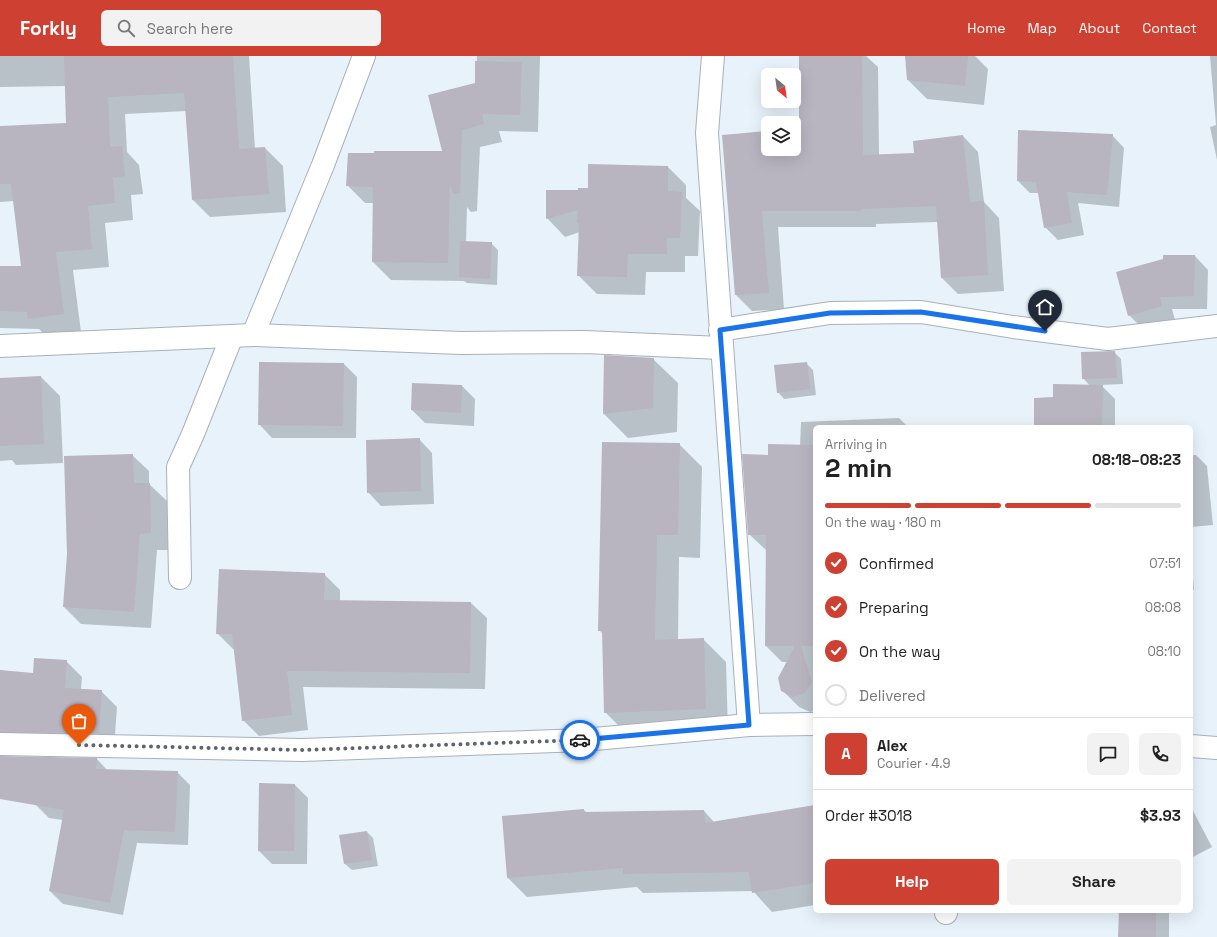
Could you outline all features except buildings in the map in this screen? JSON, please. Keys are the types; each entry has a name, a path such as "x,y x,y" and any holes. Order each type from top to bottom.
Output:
{"street":[{"path":"253,335 323,165 364,56"},
{"path":"713,56 707,133 749,725"},
{"path":"0,346 253,335 461,343 721,339 830,313 921,312 1013,327 1108,338 1217,326"},
{"path":"180,578 178,467 193,434 232,336"},
{"path":"0,744 302,750 582,740 749,725 813,724"},
{"path":"1193,746 1217,748"}],"way so far":[{"path":"79,745 302,750 580,740"}],"route":[{"path":"580,740 749,725 720,330 830,313 921,312 1045,331"}]}
